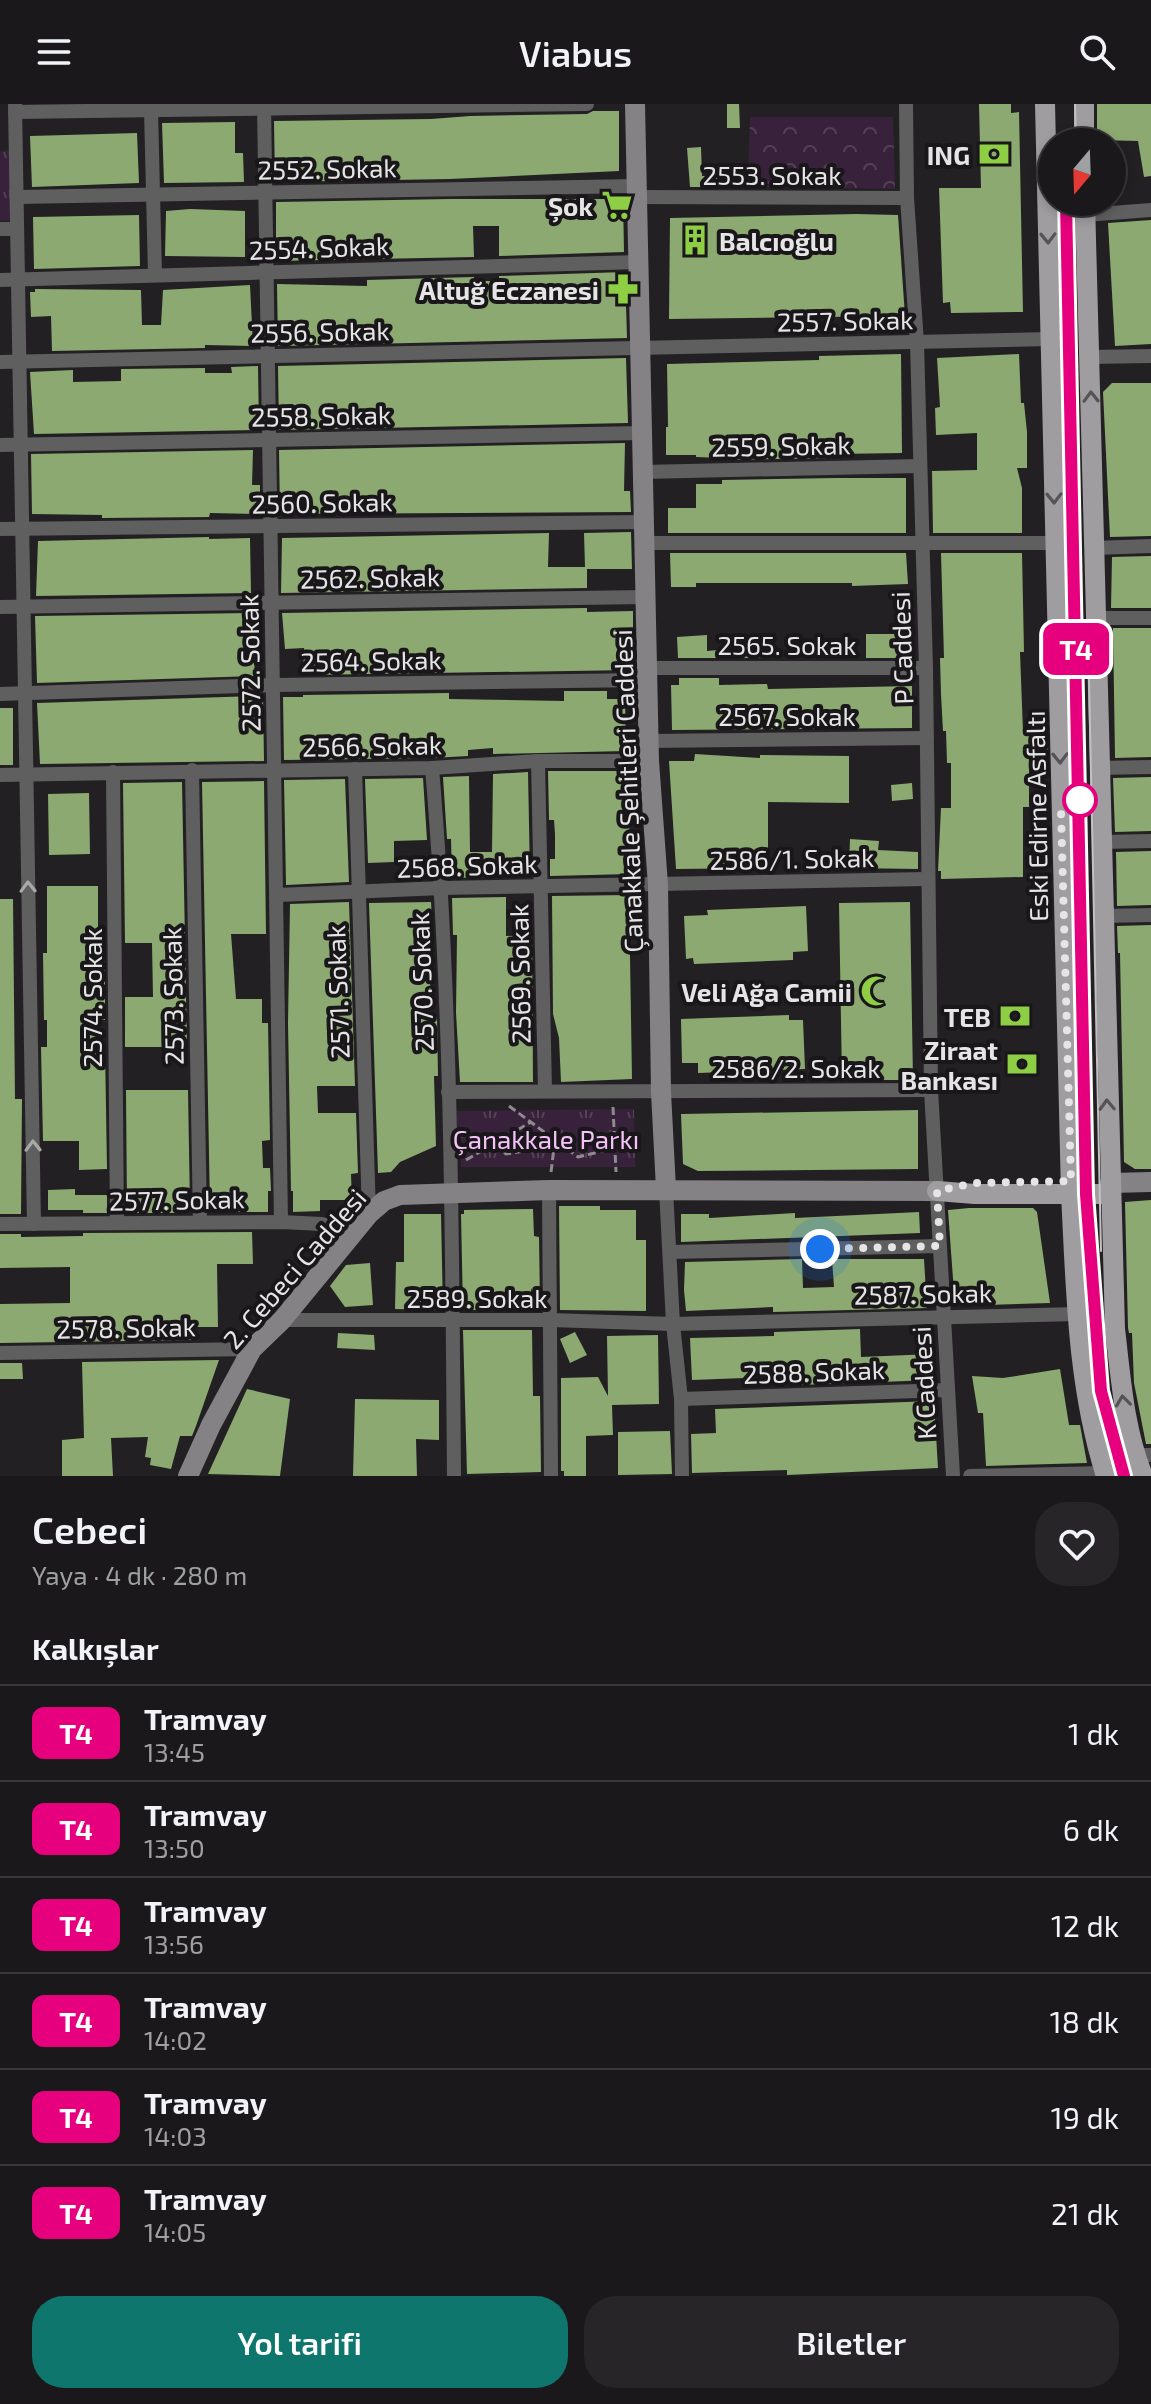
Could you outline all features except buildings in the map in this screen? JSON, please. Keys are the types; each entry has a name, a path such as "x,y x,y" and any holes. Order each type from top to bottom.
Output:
{"main road":[{"name":"Çanakkale Şehitleri Caddesi","path":"635,104 649,751 658,885 661,1092 666,1189"},
{"name":"Eski Edirne Asfaltı","path":"1045,104 1071,1187 1079,1347 1105,1475"},
{"path":"1084,104 1084,128"},
{"path":"1085,216 1115,1329 1125,1415 1143,1455 1143,1476"},
{"path":"937,1191 975,1194 1071,1187 1110,1188 1151,1182"},
{"name":"2. Cebeci Caddesi","path":"188,1476 211,1425 252,1349 282,1320 369,1214 384,1201 400,1195 549,1190 937,1191"}],"street":[{"path":"34,1224 15,108 151,110 264,106 587,104"},
{"name":"P Caddesi","path":"906,104 907,198 917,343 926,668 931,1090 937,1191"},
{"name":"2572. Sokak","path":"264,106 281,1222"},
{"path":"151,110 155,275"},
{"path":"0,135 16,134"},
{"name":"2552. Sokak","path":"17,197 637,192"},
{"name":"2553. Sokak","path":"637,192 907,198"},
{"path":"1126,210 1151,210"},
{"path":"0,229 17,229"},
{"name":"2554. Sokak","path":"0,280 639,262"},
{"name":"2557. Sokak","path":"640,349 1050,339"},
{"name":"2556. Sokak","path":"0,362 640,349"},
{"path":"1090,357 1151,356"},
{"name":"2558. Sokak","path":"0,445 642,433"},
{"name":"2559. Sokak","path":"643,472 919,466"},
{"name":"2560. Sokak","path":"0,529 644,522"},
{"path":"644,543 1055,543"},
{"path":"1094,548 1151,546"},
{"name":"2562. Sokak","path":"0,607 645,597"},
{"path":"1095,618 1151,618"},
{"name":"2565. Sokak","path":"647,674 926,668"},
{"name":"2564. Sokak","path":"0,694 647,674"},
{"name":"2567. Sokak","path":"649,751 927,738"},
{"name":"2566. Sokak","path":"0,775 432,768 649,751"},
{"name":"2569. Sokak","path":"538,761 545,1091"},
{"path":"1098,768 1151,767"},
{"name":"2570. Sokak","path":"432,768 442,888 451,1194 454,1476"},
{"name":"2571. Sokak","path":"355,769 369,1214"},
{"name":"2573. Sokak","path":"192,770 200,1222"},
{"name":"2574. Sokak","path":"113,772 117,1223"},
{"path":"1100,842 1151,841"},
{"name":"2586/1. Sokak","path":"658,885 928,879"},
{"name":"2568. Sokak","path":"277,895 442,888 658,885"},
{"path":"1102,916 1151,915"},
{"name":"2586/2. Sokak","path":"448,1092 931,1090"},
{"name":"Çanakkale Şehitleri Caddesi","path":"666,1189 673,1324 681,1399 682,1476"},
{"path":"549,1190 551,1476"},
{"name":"K Caddesi","path":"937,1191 953,1476"},
{"name":"2577. Sokak","path":"0,1224 281,1222 322,1224 353,1234"},
{"path":"670,1252 940,1246"},
{"name":"2587. Sokak","path":"673,1324 1078,1314"},
{"name":"2589. Sokak","path":"282,1320 550,1320 673,1324"},
{"name":"2578. Sokak","path":"0,1353 252,1349"},
{"name":"2588. Sokak","path":"681,1399 948,1390"},
{"path":"970,1476 1105,1475"}],"path":[{"path":"613,1091 617,1191"},
{"path":"449,1171 531,1122 578,1157 615,1148"},
{"path":"549,1190 555,1140"},
{"path":"495,1142 506,1154 555,1146"}],"green space":[{"path":"750,117 893,117 895,189 748,187"},
{"path":"12,150 14,220 0,221 0,151"},
{"name":"Çanakkale Parkı","path":"634,1109 635,1167 461,1167 456,1111"}],"tram line":[{"path":"1075,104 1076,128"},
{"path":"1066,216 1086,1194 1101,1391 1124,1476"},
{"name":"T4","path":"1066,216 1086,1194 1101,1391 1124,1476"},
{"path":"1089,679 1101,1251"}],"place":[{"name":"ING","path":"994,154"},
{"name":"Şok","path":"617,205"},
{"name":"Balcıoğlu","path":"695,240"},
{"name":"Altuğ Eczanesi","path":"623,289"},
{"name":"Veli Ağa Camii","path":"876,991"},
{"name":"TEB","path":"1015,1016"},
{"name":"Ziraat Bankası","path":"1022,1064"}],"route":[{"path":"820,1249 940,1246 937,1191 974,1183 1071,1181 1061,811 1080,800"}]}
